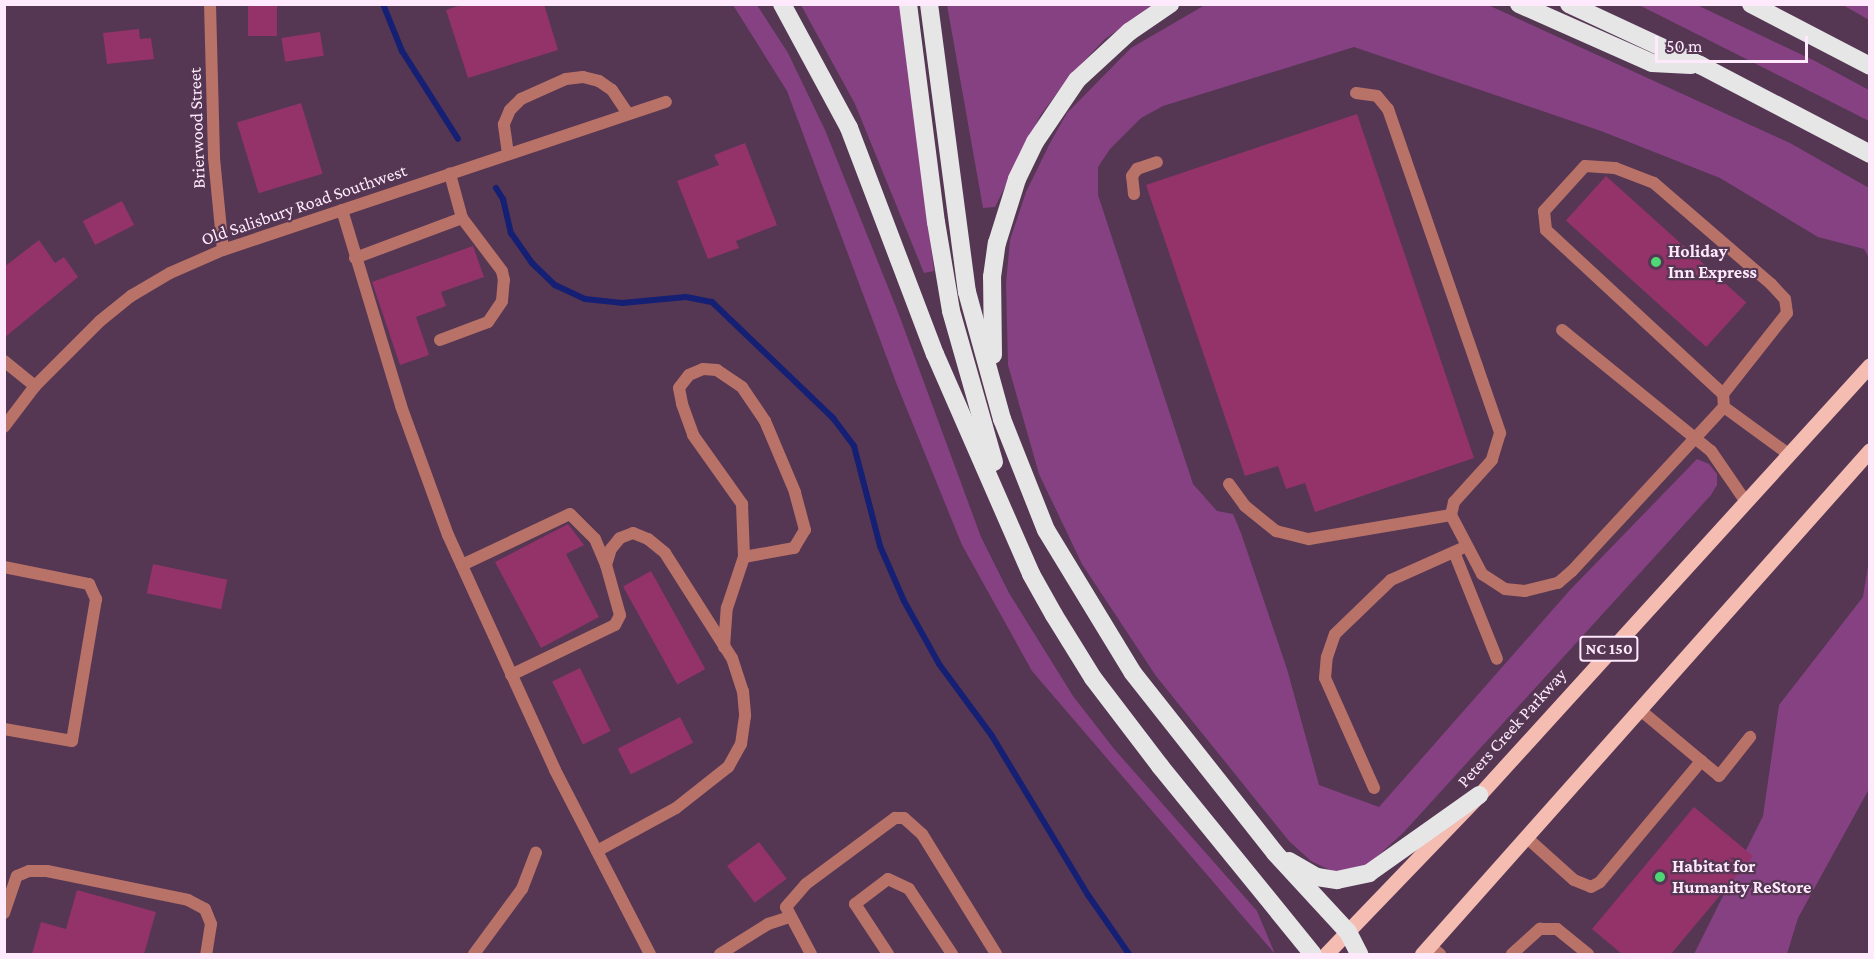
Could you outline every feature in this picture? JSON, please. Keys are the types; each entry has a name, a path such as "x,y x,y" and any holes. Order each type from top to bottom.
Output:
{"highway":[{"path":"782,4 849,128 935,354 1031,574 1093,678 1313,954"},
{"path":"908,4 936,222 951,311 976,410 1031,574"},
{"path":"929,4 967,292 1002,419 1046,530 1089,606 1133,673 1275,853 1348,932 1359,954"},
{"path":"1002,419 991,339 992,277 1017,179 1035,142 1077,80 1129,32 1170,4"},
{"path":"1519,4 1652,63 1700,65"},
{"path":"1569,4 1700,65 1869,154"},
{"path":"1751,4 1869,66"},
{"path":"1275,853 1317,877 1353,878 1369,873 1479,795"}],"main road":[{"name":"Peters Creek Parkway","path":"1326,954 1479,795 1744,499 1869,365"},
{"path":"1431,952 1526,837 1869,450"}],"street":[{"name":"Brierwood Street","path":"210,4 214,158 223,250"},
{"path":"508,154 504,124 510,110 521,99 566,80 583,77 599,81 612,90 628,114"},
{"path":"1229,484 1245,506 1276,531 1310,539 1453,509 1492,460 1500,433 1388,109 1377,96 1356,93"},
{"name":"Old Salisbury Road Southwest","path":"4,427 35,386 83,336 131,296 170,273 223,250 666,102"},
{"path":"1134,194 1132,176 1137,169 1157,162"},
{"path":"1453,509 1467,546 1482,574 1505,589 1525,591 1558,583 1724,407 1724,394 1787,313 1785,299 1647,178 1615,168 1585,166 1544,212 1546,230 1724,394"},
{"path":"440,340 488,322 502,301 502,271 462,218 450,174"},
{"path":"342,210 401,406 462,565 597,851 651,954"},
{"path":"355,258 462,218"},
{"path":"1562,330 1711,452 1744,499"},
{"path":"4,361 35,386"},
{"path":"724,647 727,608 744,557 742,504 726,476 693,435 682,404 679,388 689,375 703,369 717,370 742,387 765,421 795,492 805,530 794,548 744,557"},
{"path":"1724,407 1787,453"},
{"path":"462,565 570,514 596,539 620,615 615,625 512,675"},
{"path":"597,851 676,808 728,767 741,744 745,716 743,691 724,647 665,554 648,539 633,533 620,538 610,549 606,565"},
{"path":"1374,788 1325,678 1326,657 1335,634 1391,580 1467,546"},
{"path":"1454,552 1497,659"},
{"path":"4,567 89,584 96,598 72,741 4,729"},
{"path":"1639,709 1719,776 1750,737"},
{"path":"1526,837 1574,880 1591,887 1600,882 1701,761"},
{"path":"811,954 786,907 806,884 895,818 904,818 922,834 996,954"},
{"path":"474,954 512,904 536,853"},
{"path":"4,913 16,876 29,871 47,871 188,900 205,909 211,924 206,954"},
{"path":"888,954 855,904 888,879 909,889 952,954"},
{"path":"720,954 768,924 790,917"},
{"path":"1512,954 1540,929 1557,929 1588,954"}],"shaded area":[{"path":"733,5 757,5 788,53 825,130 898,312 981,537 1009,593 1073,696 1115,750 1257,911 1275,954 1032,671 962,545 897,385 787,91"},
{"path":"801,5 900,5 934,271 924,273 855,104"},
{"path":"947,5 1155,5 1105,39 1068,78 1040,116 995,207 983,208"},
{"path":"1205,5 1488,5 1790,143 1869,188 1869,258 1864,249 1818,237 1720,178 1601,131 1354,47 1163,106 1141,118 1110,149 1098,167 1098,195 1193,484 1217,511 1233,514 1241,533 1287,669 1319,785 1379,807 1570,590 1697,459 1709,464 1717,474 1717,485 1711,495 1403,833 1370,863 1336,873 1311,861 1289,841 1156,676 1082,564 1039,474 1008,365 1006,283 1010,240 1026,192 1050,143 1067,113 1131,48"},
{"path":"1639,5 1697,5 1815,61 1869,90 1869,121"},
{"path":"1843,5 1869,5 1869,20"},
{"path":"1869,560 1869,789 1798,918 1787,954 1694,954 1763,816 1779,705 1863,597"}],"building":[{"path":"248,4 277,4 277,36 248,36"},
{"path":"464,4 544,4 558,50 468,78 446,10"},
{"path":"139,29 140,39 151,38 154,59 107,64 103,33"},
{"path":"320,32 324,56 285,62 281,38"},
{"path":"301,103 323,174 259,193 237,123"},
{"path":"1357,114 1474,458 1315,512 1305,483 1286,489 1278,466 1245,476 1146,185"},
{"path":"745,143 777,225 736,241 739,248 708,259 677,181 719,165 714,155"},
{"name":"Holiday Inn Express","path":"1606,176 1746,302 1706,347 1566,221"},
{"path":"122,201 134,225 95,245 83,221"},
{"path":"39,240 55,263 64,257 78,277 4,338 4,267"},
{"path":"473,246 484,277 441,292 446,306 416,317 429,355 400,365 372,282"},
{"path":"568,524 584,545 566,554 599,617 541,648 495,562"},
{"path":"153,564 227,580 221,609 147,593"},
{"path":"651,571 705,669 677,684 623,587"},
{"path":"580,668 611,731 583,745 552,682"},
{"path":"680,717 693,743 631,775 618,749"},
{"path":"1694,807 1753,856 1671,954 1622,954 1592,929"},
{"path":"759,842 787,879 755,903 727,866"},
{"path":"77,890 156,912 144,954 32,954 41,922 66,929"}],"waterway":[{"path":"383,4 402,51 458,139"},
{"path":"496,188 503,199 511,233 532,263 555,285 585,299 622,303 686,297 712,302 833,418 854,446 880,546 904,601 939,664 992,736 1088,895 1129,954"}],"place":[{"name":"Holiday Inn Express","path":"1656,262"},
{"name":"Habitat for Humanity ReStore","path":"1660,877"}]}
